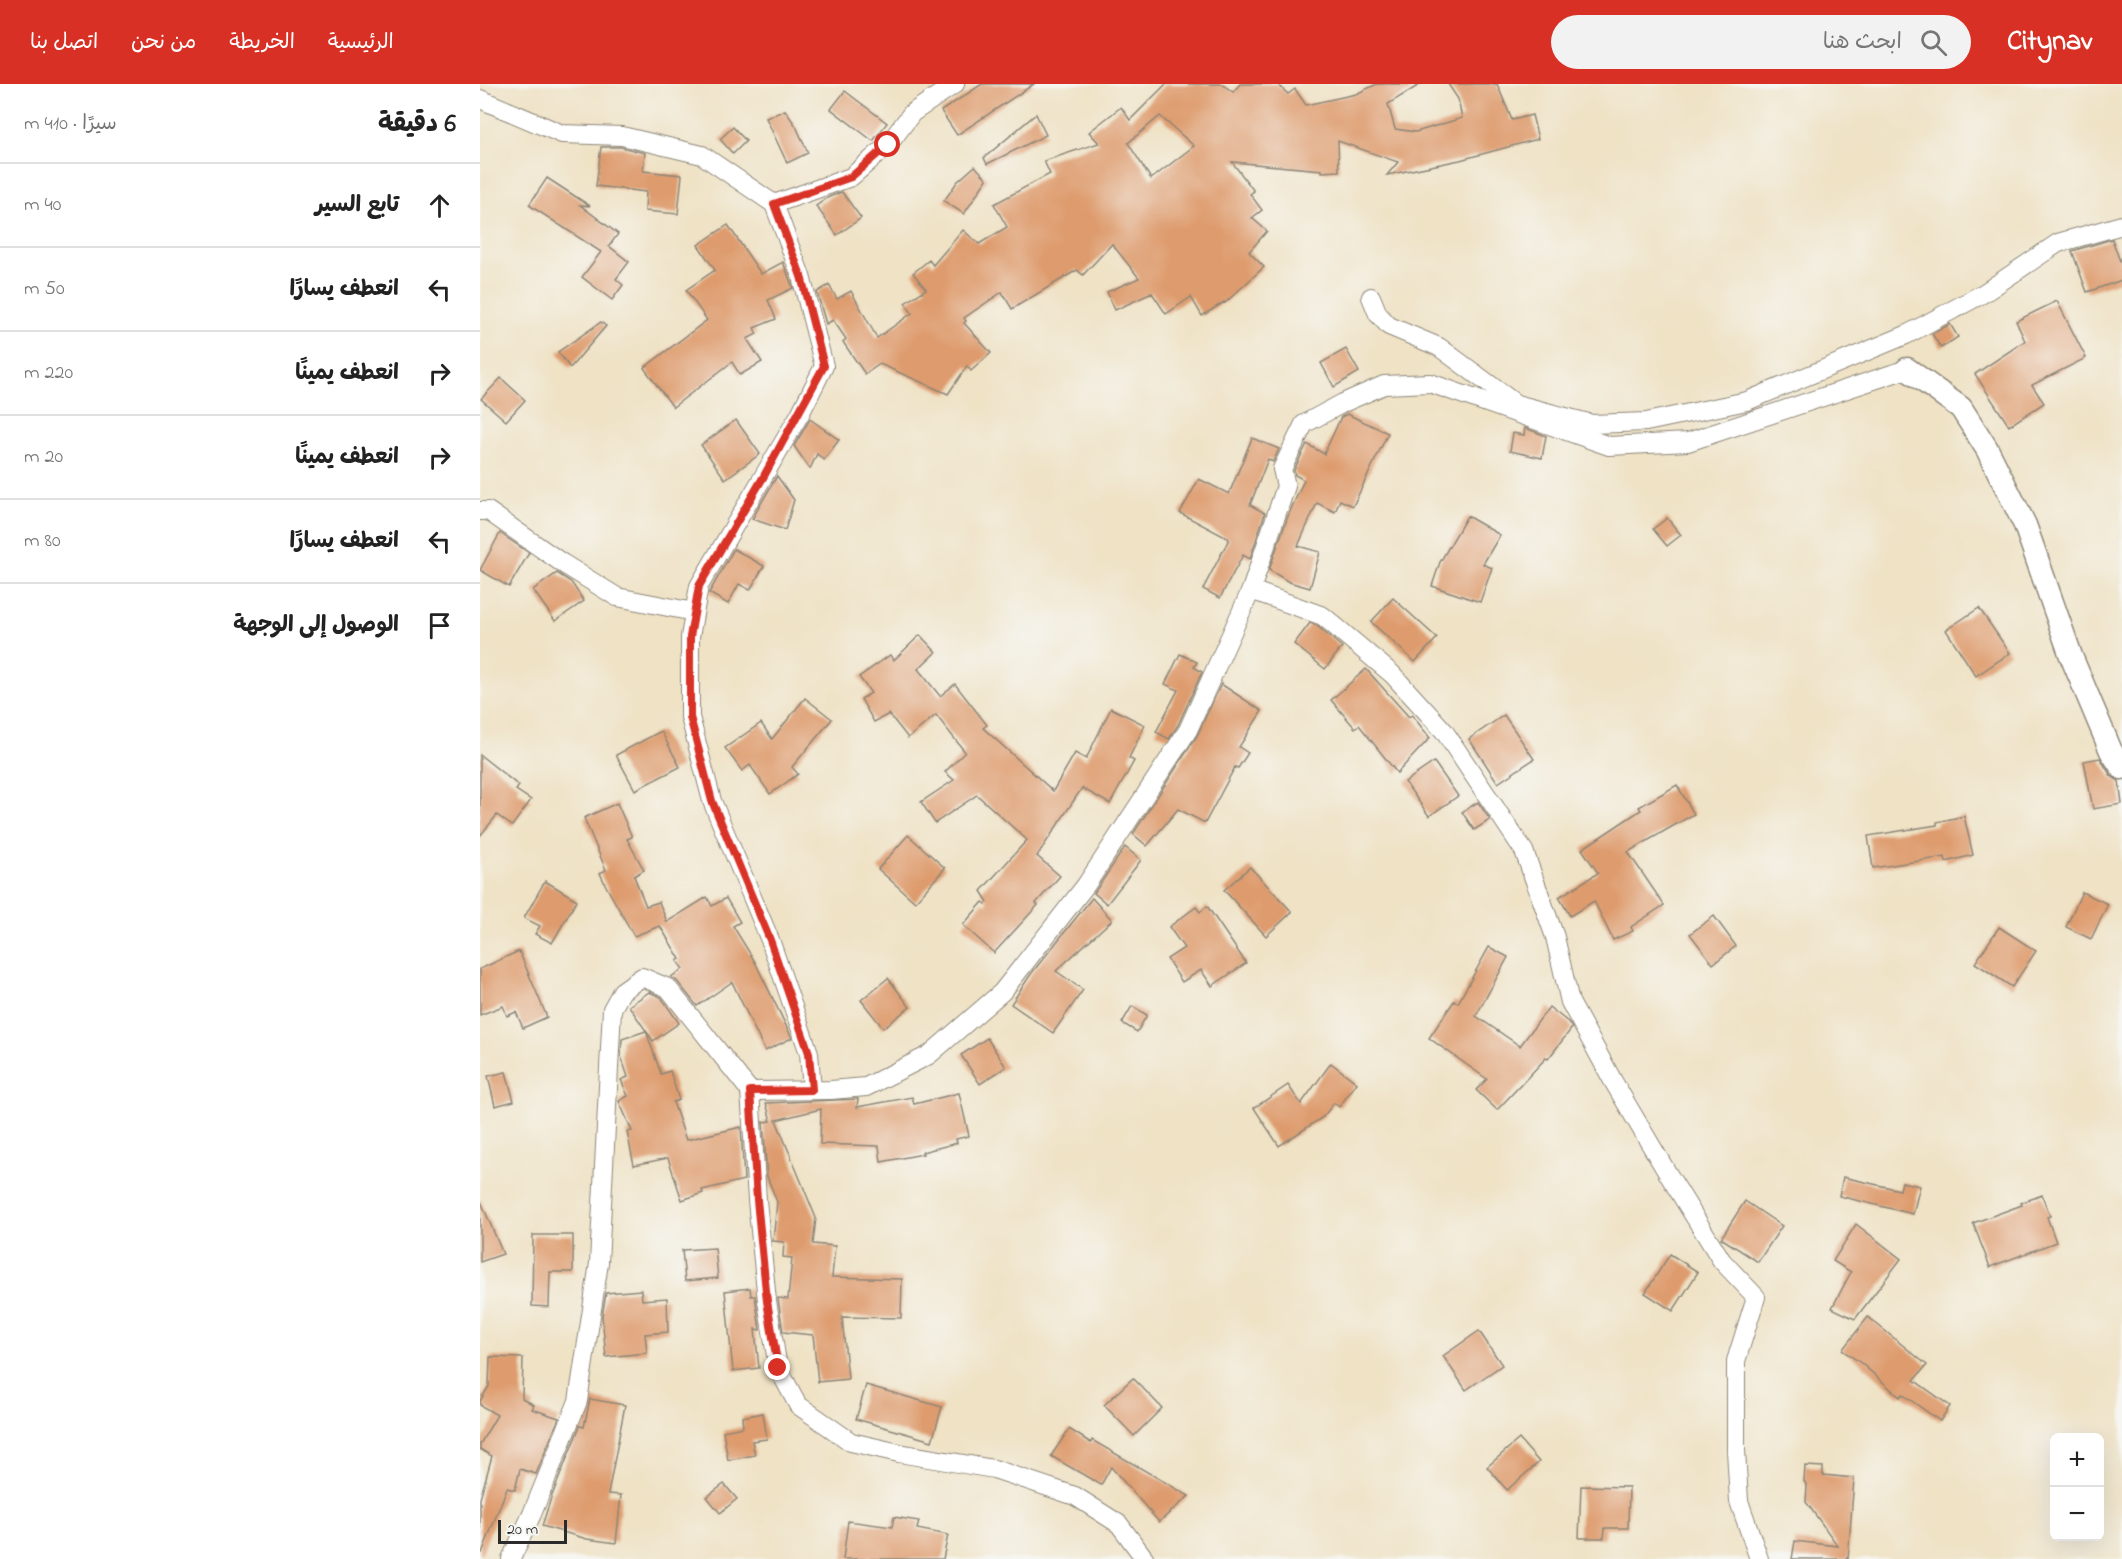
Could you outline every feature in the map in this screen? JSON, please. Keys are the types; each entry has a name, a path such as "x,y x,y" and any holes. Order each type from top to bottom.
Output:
{"street":[{"path":"774,204 851,177 888,145 912,113 955,84"},
{"path":"480,99 562,134 622,136 702,155 774,204 801,276 824,366 782,445 699,586 690,637 690,717 712,801 770,940 809,1053 812,1090"},
{"path":"1371,297 1378,315 1389,326 1439,347 1516,404 1592,424 1646,422 1758,397 1906,335 1984,293 2058,243 2122,225"},
{"path":"750,1091 866,1087 929,1055 1002,992 1086,885 1188,730 1251,590 1286,486 1282,469 1304,424 1384,385 1430,384 1609,446 1688,442 1907,369 1961,408 1987,449 2025,525 2070,656 2111,751 2122,768"},
{"path":"480,511 488,511 562,563 617,597 694,612"},
{"path":"1251,590 1323,616 1392,674 1444,731 1524,851 1555,938 1570,1002 1613,1081 1722,1261 1756,1297 1736,1361 1736,1450 1739,1501 1759,1559"},
{"path":"511,1559 578,1401 599,1263 612,1009 622,991 642,977 668,988 750,1091 757,1200 767,1301 778,1368 798,1405 851,1442 899,1453 994,1469 1075,1496 1119,1524 1145,1559"}],"building":[{"path":"982,84 1034,84 957,135 941,111"},
{"path":"1166,84 1222,84 1233,92 1240,84 1277,84 1288,94 1295,89 1306,105 1356,94 1377,84 1421,84 1388,104 1395,129 1416,132 1462,118 1458,99 1448,84 1497,84 1512,120 1532,115 1538,139 1460,160 1387,175 1398,162 1338,141 1339,171 1322,172 1322,170 1232,162 1254,191 1250,194 1262,210 1252,218 1267,231 1249,252 1264,267 1225,303 1202,316 1191,297 1166,314 1152,293 1115,310 1107,292 1139,278 1112,244 1083,275 1077,270 1012,309 1002,292 964,318 966,321 964,323 991,353 971,371 967,366 948,394 880,364 865,374 843,342 846,339 833,320 826,324 817,292 829,285 837,299 851,291 877,338 912,313 905,303 926,289 913,273 929,260 933,265 963,230 979,244 1007,227 994,204 1050,174 1044,161 1099,143 1089,132 1121,107 1130,120","holes":["1160,116 1194,146 1151,179 1128,143"]},
{"path":"845,91 887,123 873,141 831,109"},
{"path":"785,110 796,126 808,153 787,163 766,118"},
{"path":"1036,114 1046,135 987,164 984,158"},
{"path":"733,127 746,141 733,154 720,139"},
{"path":"601,147 621,147 645,153 643,171 682,175 678,214 645,211 646,192 596,186"},
{"path":"975,166 987,179 964,214 944,201 957,182"},
{"path":"547,178 590,206 580,205 618,234 609,246 629,262 616,279 623,285 612,300 582,277 601,252 529,205"},
{"path":"842,192 861,218 837,235 816,206"},
{"path":"728,225 761,274 783,262 793,288 768,300 776,319 754,328 757,334 747,339 762,362 740,375 732,362 673,407 644,368 707,320 686,290 715,270 698,245"},
{"path":"2112,239 2122,267 2122,280 2087,292 2072,251"},
{"path":"2057,301 2086,358 2032,385 2044,403 2009,426 1975,374 2025,341 2016,321"},
{"path":"601,322 606,326 570,368 558,352"},
{"path":"1950,324 1958,337 1941,348 1932,334"},
{"path":"1346,349 1359,372 1334,387 1321,363"},
{"path":"501,378 525,400 506,421 481,399"},
{"path":"1347,414 1388,433 1353,506 1340,500 1335,512 1317,503 1298,546 1320,552 1310,588 1289,582 1269,570 1288,516 1304,480 1295,475 1294,470 1307,444 1324,454 1341,417"},
{"path":"810,419 839,440 824,460 817,454 810,469 794,446"},
{"path":"736,420 760,454 725,479 701,445"},
{"path":"1525,428 1546,436 1542,458 1510,451 1513,433 1524,435"},
{"path":"1252,438 1279,449 1273,462 1268,459 1250,505 1265,513 1250,559 1243,555 1220,598 1203,589 1229,539 1180,513 1199,479 1229,494"},
{"path":"777,476 794,500 785,530 752,519"},
{"path":"1467,516 1500,535 1483,564 1492,568 1480,602 1432,586 1440,562"},
{"path":"1667,518 1681,535 1667,546 1653,529"},
{"path":"500,533 529,553 509,587 480,570"},
{"path":"734,549 764,566 750,590 739,584 728,604 709,593"},
{"path":"557,573 571,582 584,601 555,621 533,590"},
{"path":"1393,598 1437,638 1415,662 1371,622"},
{"path":"1979,608 2010,653 1976,676 1946,630"},
{"path":"1310,623 1342,647 1325,669 1294,644"},
{"path":"920,635 936,652 918,669 940,696 955,684 987,725 983,728 1053,791 1075,753 1086,759 1111,708 1145,725 1129,758 1134,761 1110,804 1082,788 1037,856 1060,876 1036,903 1038,905 994,953 963,925 983,902 986,904 988,902 981,891 1027,840 977,795 935,823 921,802 954,780 945,772 965,752 936,715 908,738 889,714 874,722 861,699 871,693 859,677 890,655 894,660"},
{"path":"1180,654 1197,662 1194,667 1202,672 1178,725 1169,739 1156,732 1178,690 1165,684"},
{"path":"1366,669 1409,717 1412,715 1430,738 1397,773 1359,725 1355,728 1331,700"},
{"path":"1221,684 1262,711 1239,747 1248,753 1238,768 1235,767 1205,823 1178,809 1147,846 1133,834 1197,736"},
{"path":"805,698 832,719 792,767 798,774 770,794 750,765 742,771 725,748 761,723 772,739"},
{"path":"1504,715 1534,759 1498,783 1469,739"},
{"path":"661,731 680,767 635,790 616,755"},
{"path":"480,755 519,786 516,790 531,800 512,826 497,815 480,836"},
{"path":"2100,758 2111,776 2119,781 2122,804 2093,809 2084,761"},
{"path":"1434,762 1458,796 1429,816 1405,782"},
{"path":"1677,785 1694,814 1628,852 1664,905 1631,927 1633,931 1613,940 1594,901 1570,916 1559,897 1598,873 1582,849 1641,810 1639,807"},
{"path":"1478,802 1490,820 1474,830 1462,812"},
{"path":"617,803 632,837 627,839 644,870 634,876 646,906 659,902 667,922 707,897 712,906 726,898 740,922 733,926 754,960 792,1038 765,1051 732,982 697,1006 671,977 683,969 677,961 680,959 660,926 634,936 600,873 606,870 584,818"},
{"path":"1964,816 1973,855 1946,862 1945,857 1873,868 1868,836 1937,825 1937,822"},
{"path":"908,835 945,868 915,902 878,869"},
{"path":"1125,847 1141,860 1107,904 1094,893"},
{"path":"1250,867 1292,912 1266,936 1224,890"},
{"path":"545,881 577,900 552,943 535,934 540,926 524,918"},
{"path":"2082,892 2108,904 2091,939 2066,927"},
{"path":"1092,898 1112,920 1056,971 1083,990 1053,1033 1011,1004 1031,974"},
{"path":"1207,906 1246,963 1212,986 1201,970 1182,982 1167,959 1184,948 1169,927 1196,907 1200,912"},
{"path":"1714,916 1736,946 1713,964 1690,934"},
{"path":"1999,927 2036,951 2012,987 1975,963"},
{"path":"1489,947 1508,957 1476,1016 1520,1046 1549,1007 1572,1028 1548,1059 1546,1058 1497,1110 1476,1090 1487,1079 1429,1038 1454,1001 1458,1003"},
{"path":"519,951 547,1017 523,1028 516,1012 507,1016 503,1006 480,1015 480,969"},
{"path":"888,978 910,1007 883,1028 861,1000"},
{"path":"649,992 661,997 679,1023 653,1041 629,1006"},
{"path":"1132,1006 1147,1015 1137,1032 1122,1023"},
{"path":"646,1031 661,1074 670,1071 679,1100 673,1102 686,1140 741,1127 744,1180 702,1190 703,1193 682,1200 668,1158 634,1165 627,1132 632,1131 619,1101 628,1096 621,1080 628,1077 621,1056 622,1039"},
{"path":"987,1038 1006,1067 980,1084 961,1055"},
{"path":"1331,1063 1357,1083 1339,1107 1334,1103 1323,1117 1279,1146 1254,1108 1288,1085 1301,1104"},
{"path":"506,1072 514,1101 495,1106 488,1076"},
{"path":"959,1093 969,1136 956,1139 957,1143 922,1152 923,1154 881,1162 879,1146 820,1144 821,1109 776,1120 816,1218 813,1244 835,1246 832,1277 902,1279 901,1318 842,1317 848,1379 818,1382 813,1335 783,1332 778,1298 788,1299 792,1258 783,1257 784,1242 773,1241 777,1202 767,1176 763,1122 771,1121 766,1103 858,1099 857,1107 912,1097 914,1104"},
{"path":"1843,1177 1900,1190 1902,1182 1920,1186 1913,1214 1839,1196"},
{"path":"2042,1195 2056,1242 1990,1267 1973,1223"},
{"path":"480,1199 503,1254 480,1262"},
{"path":"1745,1201 1782,1226 1758,1262 1721,1238"},
{"path":"1856,1224 1901,1259 1855,1319 1832,1308 1851,1272 1833,1261"},
{"path":"533,1235 573,1235 573,1272 550,1272 549,1307 532,1306"},
{"path":"715,1248 718,1278 685,1281 682,1250"},
{"path":"1670,1254 1698,1272 1673,1311 1645,1293"},
{"path":"750,1288 751,1296 755,1296 760,1330 755,1329 759,1368 733,1371 725,1291"},
{"path":"641,1290 642,1300 667,1298 668,1332 645,1334 647,1353 606,1357 602,1316 606,1293"},
{"path":"1868,1317 1927,1365 1914,1380 1950,1406 1940,1421 1902,1394 1900,1397 1861,1363 1842,1350"},
{"path":"1479,1331 1502,1365 1466,1390 1443,1356"},
{"path":"490,1357 523,1358 522,1398 534,1405 532,1409 559,1418 536,1474 520,1469 515,1490 507,1488 482,1553 480,1553 480,1499 492,1456 480,1449 480,1444 497,1415 480,1405 489,1386"},
{"path":"1133,1378 1162,1408 1134,1436 1104,1405"},
{"path":"866,1385 942,1407 932,1441 856,1419"},
{"path":"590,1399 625,1405 608,1494 621,1495 616,1543 587,1539 542,1526 580,1426 584,1427"},
{"path":"763,1413 767,1439 752,1441 755,1455 728,1460 723,1431 743,1427 742,1417"},
{"path":"1069,1429 1189,1496 1159,1522 1111,1467 1101,1485 1051,1456"},
{"path":"1519,1439 1539,1462 1507,1490 1487,1467"},
{"path":"1805,1466 1823,1467 1823,1475 1854,1478 1848,1559 1847,1557 1846,1559 1792,1559 1795,1541 1838,1546 1806,1502"},
{"path":"724,1484 737,1499 720,1513 707,1497"},
{"path":"1581,1486 1629,1487 1628,1528 1605,1528 1604,1538 1579,1538"},
{"path":"894,1517 919,1521 917,1529 948,1535 943,1559 843,1559 848,1521 892,1527"}],"route":[{"path":"778,1368 767,1301 757,1200 750,1091 812,1090 809,1053 770,940 712,801 690,717 690,637 699,586 800,414 824,366 801,276 774,204 851,177 888,145"}]}
